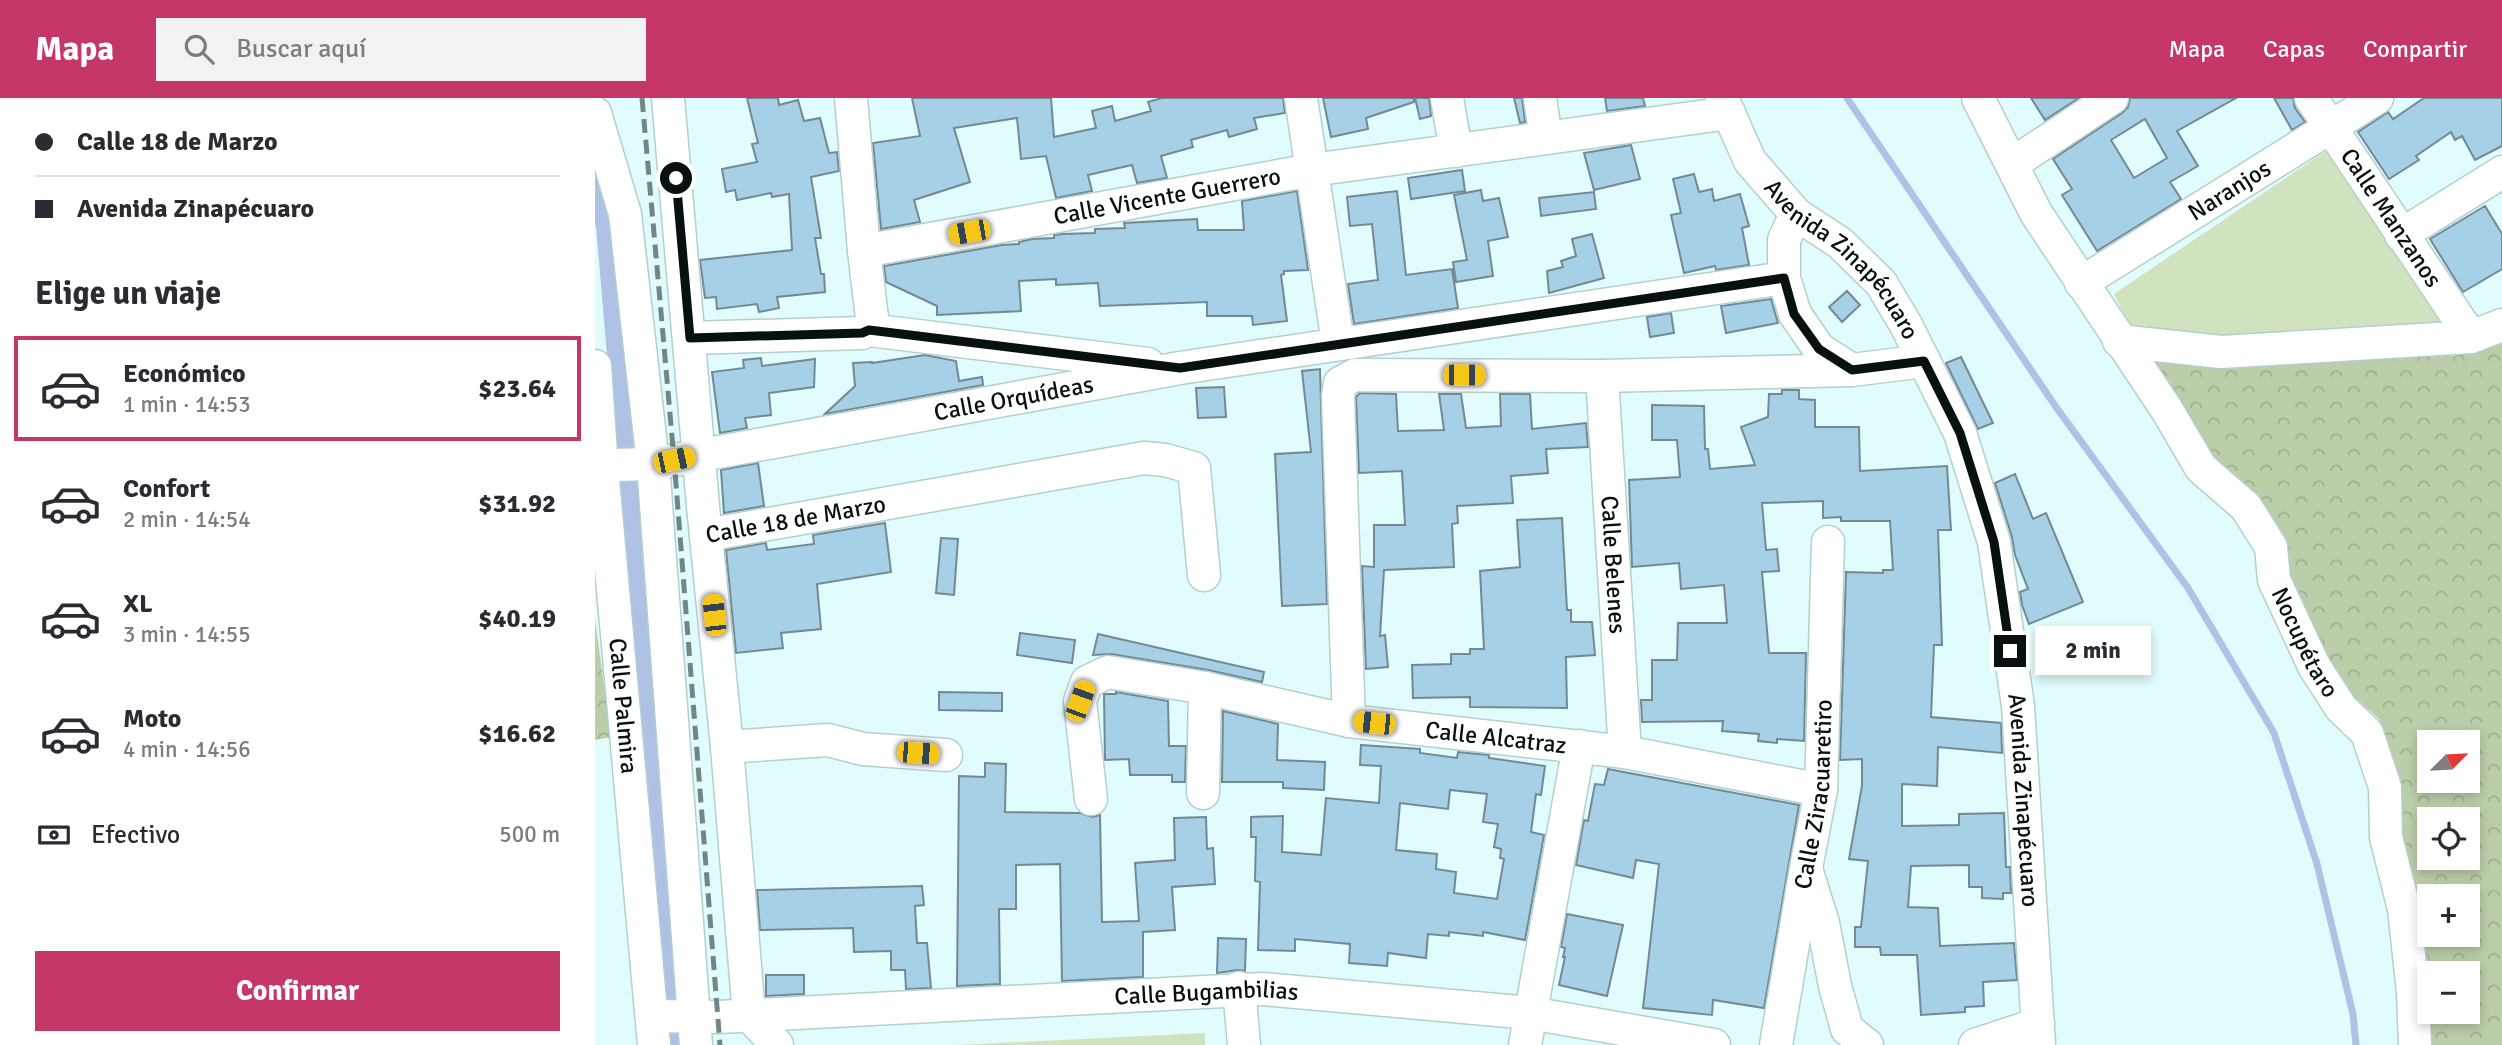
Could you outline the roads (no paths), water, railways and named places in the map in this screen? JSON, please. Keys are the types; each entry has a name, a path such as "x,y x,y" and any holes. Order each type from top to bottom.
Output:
{"street":[{"name":"Calle 18 de Marzo","path":"669,98 706,535 1144,458 1165,460 1194,468 1204,575"},
{"path":"851,98 863,251 872,318 869,330"},
{"path":"1301,98 1338,343"},
{"path":"1447,98 1456,151"},
{"path":"1540,98 1546,138"},
{"name":"Nocupétaro","path":"1978,98 2036,213 2167,410 2201,468 2246,506 2271,547 2274,580 2314,666 2341,708 2367,733 2385,787 2386,837 2404,909 2413,992 2415,1045"},
{"path":"2012,164 2112,98"},
{"name":"Calle Manzanos","path":"2311,98 2471,337"},
{"name":"Naranjos","path":"2081,283 2377,98"},
{"name":"Calle Vicente Guerrero","path":"863,251 1312,170 1546,138 1726,106"},
{"name":"Avenida Zinapécuaro","path":"1726,106 1750,161 1795,214 1840,243 1881,284 1906,325 1960,433 1994,542 2018,706 2038,1034"},
{"path":"595,113 625,214 650,464 693,1027"},
{"path":"2400,234 2502,172"},
{"path":"1795,214 1784,240 1784,278 1794,314 1819,349 1852,370"},
{"name":"Calle Orquídeas","path":"603,468 650,464 1180,368 1784,278"},
{"path":"2119,341 2221,352 2471,337 2502,326"},
{"path":"690,338 862,333 869,330 1180,368"},
{"path":"1349,721 1338,396 1340,383 1355,375 1602,376 1852,370 1924,361"},
{"name":"Calle Palmira","path":"595,366 654,1026"},
{"name":"Calle Belenes","path":"1602,376 1625,752"},
{"path":"706,535 727,747 748,1015 778,1045"},
{"name":"Calle Ziracuaretiro","path":"1776,1045 1821,790 1828,542"},
{"name":"Calle Alcatraz","path":"1091,799 1080,701 1087,682 1108,672 1205,688 1349,721 1625,752 1821,790"},
{"path":"1203,793 1205,688"},
{"path":"727,747 828,740 863,749 946,755"},
{"path":"1525,1045 1579,746"},
{"path":"1806,868 1823,923 1835,986 1847,1029 1867,1045"},
{"path":"1239,988 1244,1045"},
{"name":"Calle Bugambilias","path":"654,1026 693,1027 748,1015 1239,988 1530,1013 1714,1045"},
{"path":"1975,1045 2038,1034"}],"waterway":[{"path":"1847,98 2056,407 2188,588 2274,733 2317,864 2353,1014 2356,1045"},
{"path":"595,181 608,226 678,1045"}],"railway":[{"path":"642,98 674,459 720,1045"}]}
